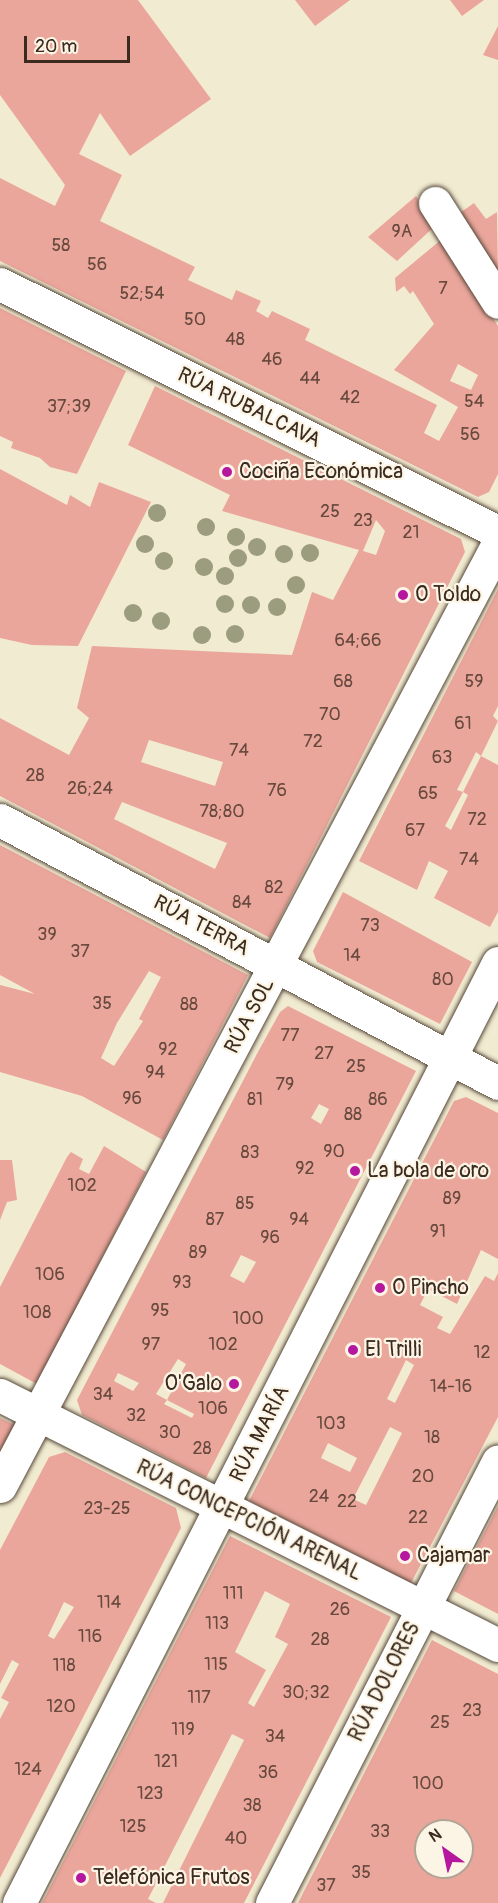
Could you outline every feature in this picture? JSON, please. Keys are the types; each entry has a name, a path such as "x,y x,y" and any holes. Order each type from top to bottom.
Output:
{"street":[{"path":"435,203 498,302"},
{"name":"RÚA RUBALCAVA","path":"0,284 498,532"},
{"name":"RÚA SOL","path":"0,1486 278,965 498,544"},
{"name":"RÚA TERRA","path":"0,820 498,1083"},
{"name":"RÚA MARÍA","path":"19,1903 498,963"},
{"name":"RÚA CONCEPCIÓN ARENAL","path":"0,1395 498,1645"},
{"name":"RÚA DOLORES","path":"272,1903 498,1461"}],"building":[{"path":"0,0 138,0 211,99 130,156 100,113 79,154 122,175 100,221 195,267 188,280 232,300 236,290 261,301 256,311 268,318 272,311 310,329 305,340 437,405 424,433 439,441 458,407 394,370 434,324 413,291 410,294 404,286 396,292 395,278 442,239 498,326 498,474 489,492 478,497 0,261 0,178 55,206 65,185 0,95","holes":["458,364 478,375 471,390 450,381"]},
{"path":"295,0 350,0 315,26"},
{"path":"450,0 484,0 462,16"},
{"path":"498,26 498,60 483,55"},
{"path":"416,196 435,226 397,261 368,237"},
{"path":"474,203 486,219 497,212 498,279 457,215"},
{"path":"0,308 126,371 77,474 50,467 40,458 11,448 13,442 0,436"},
{"path":"155,386 461,539 465,552 270,938 0,796 0,718 69,755 89,718 77,708 92,646 292,655 312,592 333,600 359,550 222,511 230,495 128,445","holes":["376,520 385,531 376,555 363,551","149,740 223,762 215,786 141,762","122,802 227,843 215,869 114,819"]},
{"path":"0,469 67,505 70,495 90,507 99,482 151,502 78,646 32,645 0,638"},
{"path":"498,589 498,706 493,716 498,721 481,756 498,765 498,912 490,927 434,898 448,871 429,861 417,890 359,861","holes":["476,752 481,756 463,792 457,790","463,792 468,795 451,830 445,826"]},
{"path":"0,845 248,975 163,1140 82,1096 0,1072 0,985 35,994 0,975","holes":["149,971 161,977 139,1019 143,1021 114,1066 101,1058 117,1023"]},
{"path":"343,892 472,962 440,1024 317,962 313,951"},
{"path":"288,1006 416,1071 206,1478 82,1415 77,1400 280,1012","holes":["319,1104 329,1109 321,1124 311,1118","241,1255 256,1262 244,1283 230,1276","178,1359 186,1364 167,1400 156,1394","118,1373 139,1383 133,1391 114,1381","167,1400 194,1414 192,1418 164,1404"]},
{"path":"466,1097 498,1113 498,1259 481,1250 457,1304 428,1289 420,1305 443,1317 437,1328 450,1334 485,1276 494,1281 498,1273 498,1417 411,1583 249,1501 454,1101","holes":["406,1360 414,1365 395,1403 387,1399","390,1427 402,1433 366,1505 353,1499","328,1443 357,1458 350,1472 321,1458"]},
{"path":"104,1146 146,1172 37,1384 0,1364 0,1287 67,1157 71,1152 83,1159 79,1169 89,1174"},
{"path":"0,1160 12,1160 17,1200 7,1202 0,1220"},
{"path":"0,1418 15,1425 0,1454"},
{"path":"65,1452 176,1508 181,1528 0,1878 0,1719 9,1702 1,1698 19,1664 12,1660 0,1684 0,1550 49,1457","holes":["64,1602 74,1607 54,1639 48,1636"]},
{"path":"498,1506 498,1614 454,1591"},
{"path":"230,1536 391,1617 244,1903 163,1903 244,1740 232,1734 148,1899 156,1903 42,1903","holes":["265,1591 290,1604 275,1637 288,1644 254,1707 248,1703 266,1670 235,1652"]},
{"path":"432,1640 498,1674 498,1903 298,1903"}],"place":[{"name":"Cociña Económica","path":"227,472"},
{"name":"O Toldo","path":"403,595"},
{"name":"La bola de oro","path":"355,1171"},
{"name":"O Pincho","path":"380,1288"},
{"name":"El Trilli","path":"353,1350"},
{"name":"O'Galo","path":"234,1384"},
{"name":"Cajamar","path":"405,1556"},
{"name":"Telefónica Frutos","path":"81,1878"}]}
